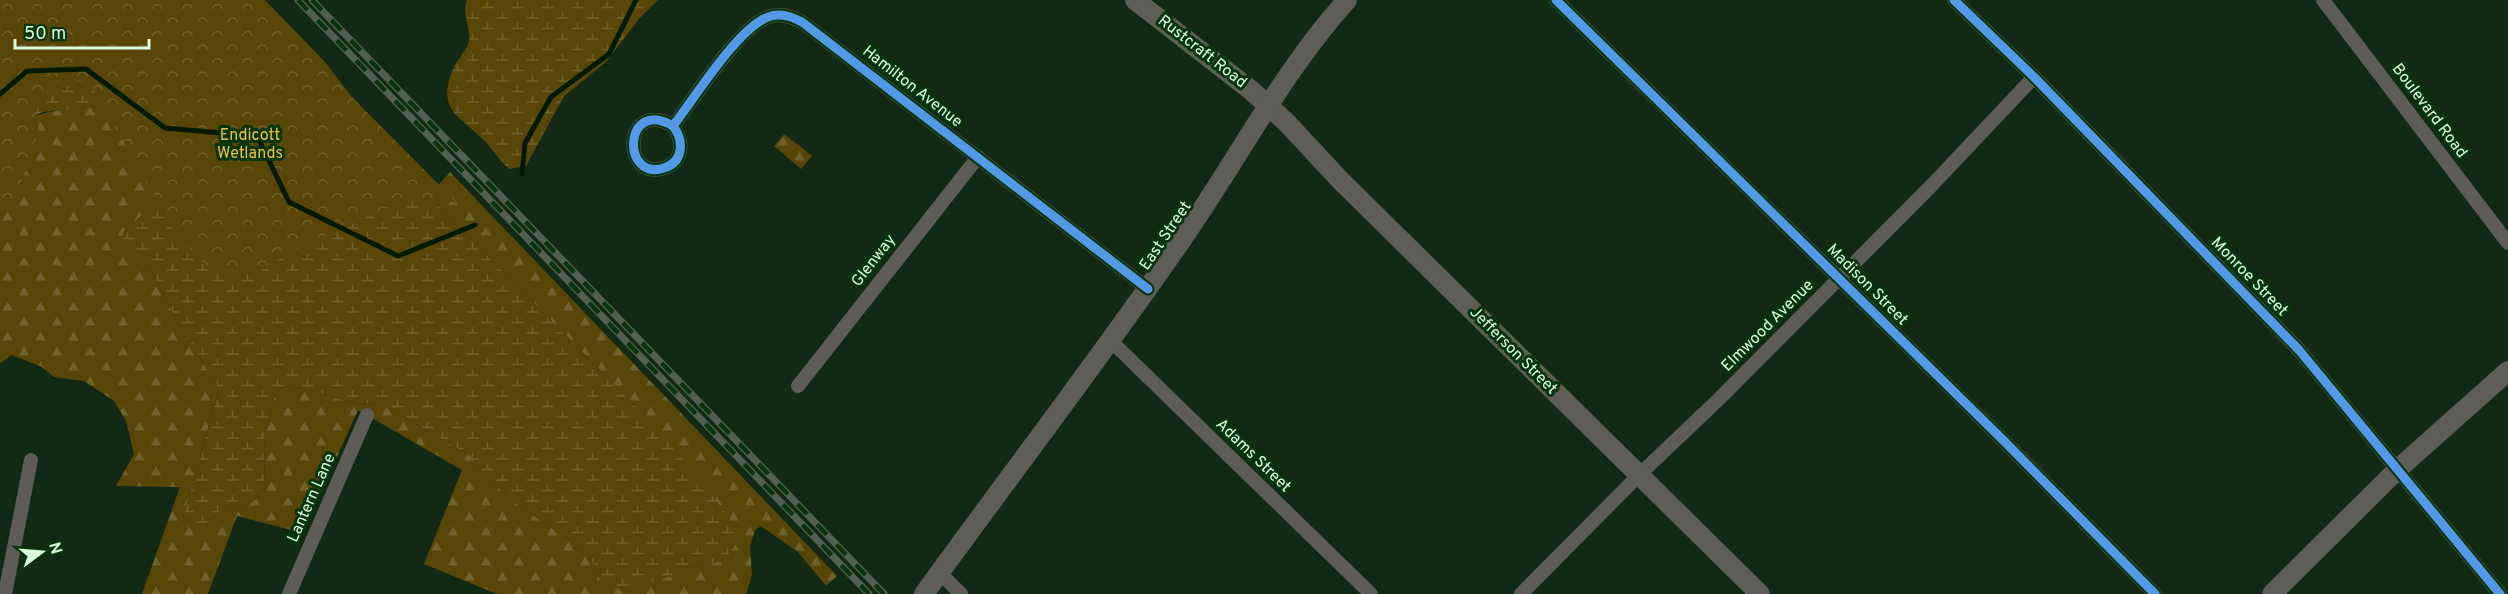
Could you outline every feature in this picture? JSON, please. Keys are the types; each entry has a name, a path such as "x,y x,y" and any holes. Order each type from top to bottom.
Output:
{"street":[{"name":"Rustcraft Road","path":"1135,0 1269,106"},
{"name":"East Street","path":"924,594 1111,341 1312,42 1347,0"},
{"name":"Madison Street","path":"1556,0 1839,278 2155,594"},
{"name":"Monroe Street","path":"1954,0 2034,77 2299,350 2500,594"},
{"name":"Boulevard Road","path":"2323,0 2508,243"},
{"name":"Hamilton Avenue","path":"673,126 749,27 773,15 790,16 802,22 1148,289"},
{"name":"Elmwood Avenue","path":"1521,594 1933,184 2034,77"},
{"name":"Jefferson Street","path":"1269,106 1760,594"},
{"name":"Glenway","path":"798,387 978,157"},
{"name":"Adams Street","path":"1111,341 1371,594"},
{"path":"2272,594 2398,469 2508,371"},
{"name":"Lantern Lane","path":"289,594 367,415"},
{"path":"5,594 31,460"},
{"path":"940,573 961,594"}],"green space":[{"path":"0,0 429,196 646,417 701,480 737,529 738,541 723,561 679,569 671,576 629,590 603,586 588,553 514,502 505,492 479,473 474,458 380,403 356,404 308,389 286,386 276,392 264,434 265,495 246,504 218,512 206,526 198,530 184,527 183,518 219,389 177,321 152,271 134,260 125,251 123,232 139,218 160,192 130,118 98,106 42,112 8,132"},
{"name":"Endicott Wetlands","path":"0,0 265,0 325,62 352,97 456,202 405,199 288,253 260,271 210,270 175,233 90,83 62,80 48,86 39,101 36,143 0,226"},
{"path":"467,0 658,0 638,20 606,62 564,96 526,166 509,169 485,141 459,118 449,104 448,83 469,41 465,9"},
{"path":"98,106 130,118 160,192 124,232 134,260 152,271 177,321 219,389 183,518 185,527 206,526 218,512 246,504 265,495 264,434 276,392 286,386 308,389 356,404 380,403 474,458 479,473 505,492 514,502 588,553 603,586 671,576 679,569 723,561 646,417 429,196 450,172 837,576 826,586 798,552 761,526 755,530 750,546 752,575 746,594 497,594 424,564 462,470 358,410 303,533 237,516 208,594 142,594 180,487 116,486 134,454 126,421 114,401 84,381 54,377 42,367 12,355 0,363 0,145 20,124 31,118 56,111"},
{"path":"784,134 812,156 801,169 774,146"}],"waterway":[{"path":"522,174 525,143 551,97 609,54 636,0"},
{"path":"0,94 27,71 86,69 165,128 257,136 289,202 398,256 475,225"}],"railway":[{"path":"298,0 869,594"},
{"path":"312,0 884,594"}],"cycle path":[{"path":"1556,0 2003,440 2155,594"},
{"path":"1954,0 2034,77 2299,350 2500,594"},
{"path":"673,126 680,144 679,156 675,161 664,168 650,169 640,163 635,153 634,141 637,130 644,122 656,120 673,126 718,64 746,33 771,16 791,17 802,22 1148,289"}]}
